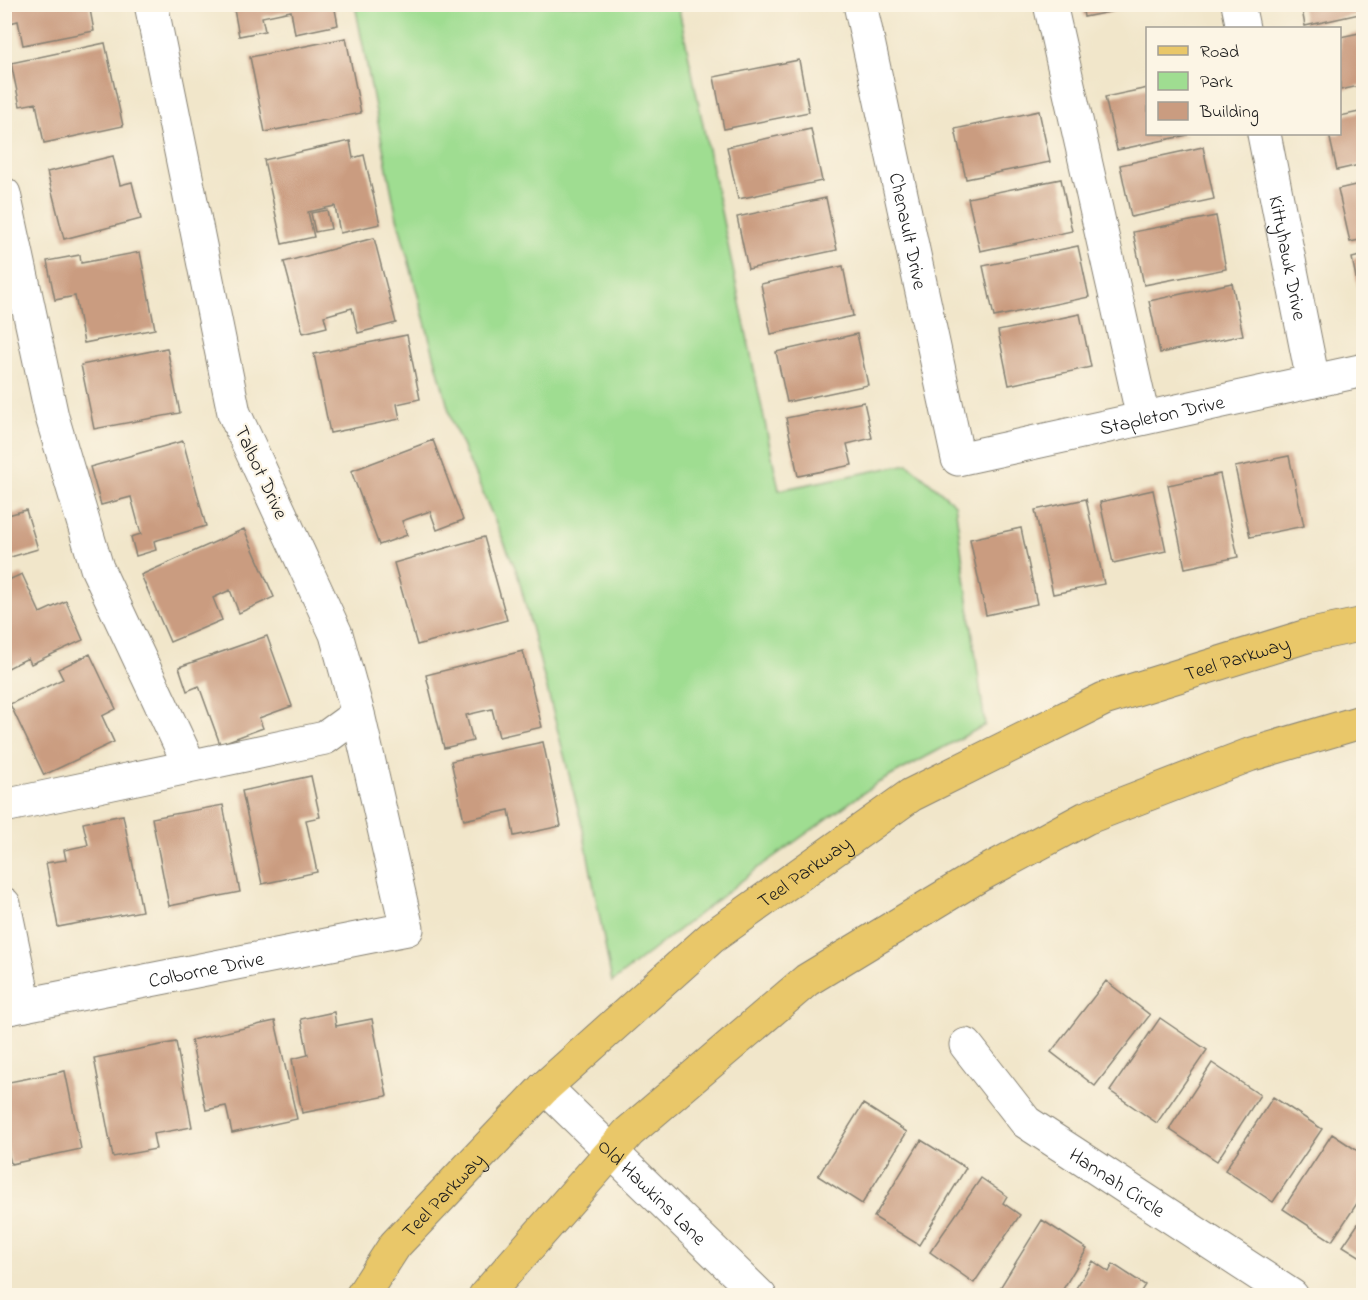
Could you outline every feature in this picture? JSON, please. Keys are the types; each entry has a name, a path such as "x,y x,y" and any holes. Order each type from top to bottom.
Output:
{"main road":[{"name":"Teel Parkway","path":"362,1296 395,1245 544,1087 712,937 911,795 1104,699 1307,636 1364,624"},
{"path":"484,1296 628,1132 807,980 980,875 1086,818 1249,755 1364,721"}],"street":[{"name":"Talbot Drive","path":"151,4 234,413 336,634 358,714 407,929"},
{"name":"Chenault Drive","path":"860,4 958,459"},
{"path":"1050,4 1143,418"},
{"path":"1238,4 1243,27"},
{"name":"Kittyhawk Drive","path":"1264,135 1313,381"},
{"path":"4,194 52,417 97,568 190,766"},
{"name":"Stapleton Drive","path":"958,459 1364,370"},
{"path":"4,806 325,738 358,714"},
{"path":"4,904 15,1007"},
{"name":"Colborne Drive","path":"15,1007 407,929"},
{"name":"Hannah Circle","path":"966,1045 1026,1122 1292,1296"},
{"name":"Old Hawkins Lane","path":"544,1087 760,1296"}],"green space":[{"path":"355,5 678,5 779,490 908,464 955,504 985,725 876,784 758,868 612,982 582,825 517,572 452,422 396,214"}],"building":[{"path":"4,4 89,4 94,31 23,45 18,21 6,24"},
{"path":"233,4 334,4 338,25 295,34 291,11 262,17 265,31 239,36"},
{"path":"1082,4 1140,4 1140,6 1084,17"},
{"path":"1301,4 1364,4 1364,13 1305,26"},
{"path":"1364,32 1364,85 1341,90 1341,37"},
{"path":"346,38 361,113 265,132 250,57"},
{"path":"105,43 123,126 44,143 36,103 20,106 11,63"},
{"path":"799,60 809,112 724,129 714,77"},
{"path":"1146,88 1146,135 1188,135 1117,150 1105,97"},
{"path":"1039,111 1050,162 966,179 955,129"},
{"path":"1364,111 1364,164 1337,170 1329,135 1341,135 1341,116"},
{"path":"811,129 822,181 738,199 727,147"},
{"path":"350,141 353,158 364,155 380,224 340,233 335,206 308,212 314,237 282,244 264,160"},
{"path":"1203,147 1214,199 1131,217 1120,165"},
{"path":"113,156 120,185 132,182 141,219 64,239 47,172"},
{"path":"1061,179 1072,231 980,251 968,198"},
{"path":"1364,183 1364,239 1350,242 1338,189"},
{"path":"826,198 837,250 748,269 737,217"},
{"path":"327,210 331,229 315,232 311,213"},
{"path":"1216,216 1226,269 1144,285 1133,232"},
{"path":"374,238 396,323 358,333 352,308 324,316 327,327 303,333 284,262"},
{"path":"1078,246 1089,297 994,317 983,266"},
{"path":"140,252 155,329 84,343 75,296 55,300 47,261 80,255 81,263"},
{"path":"1364,255 1364,307 1362,307 1352,258"},
{"path":"843,266 853,316 771,334 761,284"},
{"path":"1232,283 1243,335 1160,353 1149,301"},
{"path":"1080,314 1091,367 1009,385 998,331"},
{"path":"857,334 868,385 787,402 776,352"},
{"path":"407,335 420,399 397,404 400,419 330,433 314,354"},
{"path":"167,348 180,413 94,429 81,365"},
{"path":"864,402 872,438 847,444 852,465 798,476 786,418"},
{"path":"433,440 463,520 437,530 430,511 402,521 407,535 379,545 351,471"},
{"path":"183,441 206,526 154,541 156,550 136,556 131,537 141,534 131,497 101,505 90,467"},
{"path":"1289,456 1304,526 1250,537 1235,467"},
{"path":"1220,474 1238,557 1185,568 1168,485"},
{"path":"1153,490 1166,551 1113,563 1100,502"},
{"path":"1086,499 1104,584 1053,594 1035,510"},
{"path":"4,504 8,515 26,510 38,549 4,559"},
{"path":"1021,528 1037,604 986,615 970,539"},
{"path":"244,529 274,597 239,613 230,590 213,598 222,620 170,642 141,575"},
{"path":"484,537 507,620 417,645 394,563"},
{"path":"22,574 40,613 66,601 83,640 31,664 28,658 4,670 4,582"},
{"path":"267,636 292,706 259,718 263,728 220,744 199,686 187,691 179,667"},
{"path":"523,651 542,727 499,737 492,709 466,715 473,741 444,748 426,675"},
{"path":"90,654 116,709 102,716 114,742 44,775 10,704 63,679 58,669"},
{"path":"543,742 561,826 514,836 509,810 464,820 451,761"},
{"path":"311,776 320,817 306,820 317,872 262,884 242,791"},
{"path":"223,805 240,892 169,906 152,818"},
{"path":"123,815 142,911 58,927 46,863 66,860 64,850 88,845 83,823"},
{"path":"1106,981 1150,1015 1095,1086 1051,1052"},
{"path":"334,1012 336,1026 372,1019 387,1096 302,1113 292,1059 308,1055 301,1019"},
{"path":"1160,1018 1207,1050 1157,1123 1110,1091"},
{"path":"275,1021 297,1119 232,1133 226,1106 206,1110 191,1040"},
{"path":"176,1042 192,1127 153,1134 156,1149 113,1157 94,1058"},
{"path":"1212,1063 1260,1095 1217,1161 1169,1129"},
{"path":"65,1071 81,1149 11,1164 4,1135 4,1083"},
{"path":"1273,1097 1322,1129 1273,1202 1225,1170"},
{"path":"863,1104 907,1132 862,1204 818,1176"},
{"path":"1332,1134 1364,1155 1364,1193 1332,1241 1283,1209"},
{"path":"921,1140 966,1168 919,1245 874,1217"},
{"path":"981,1178 1007,1196 1003,1203 1020,1215 974,1283 930,1252"},
{"path":"1364,1215 1364,1259 1343,1246"},
{"path":"1042,1220 1087,1249 1059,1296 995,1296"},
{"path":"1093,1261 1109,1272 1113,1264 1145,1285 1138,1296 1071,1296"}]}
